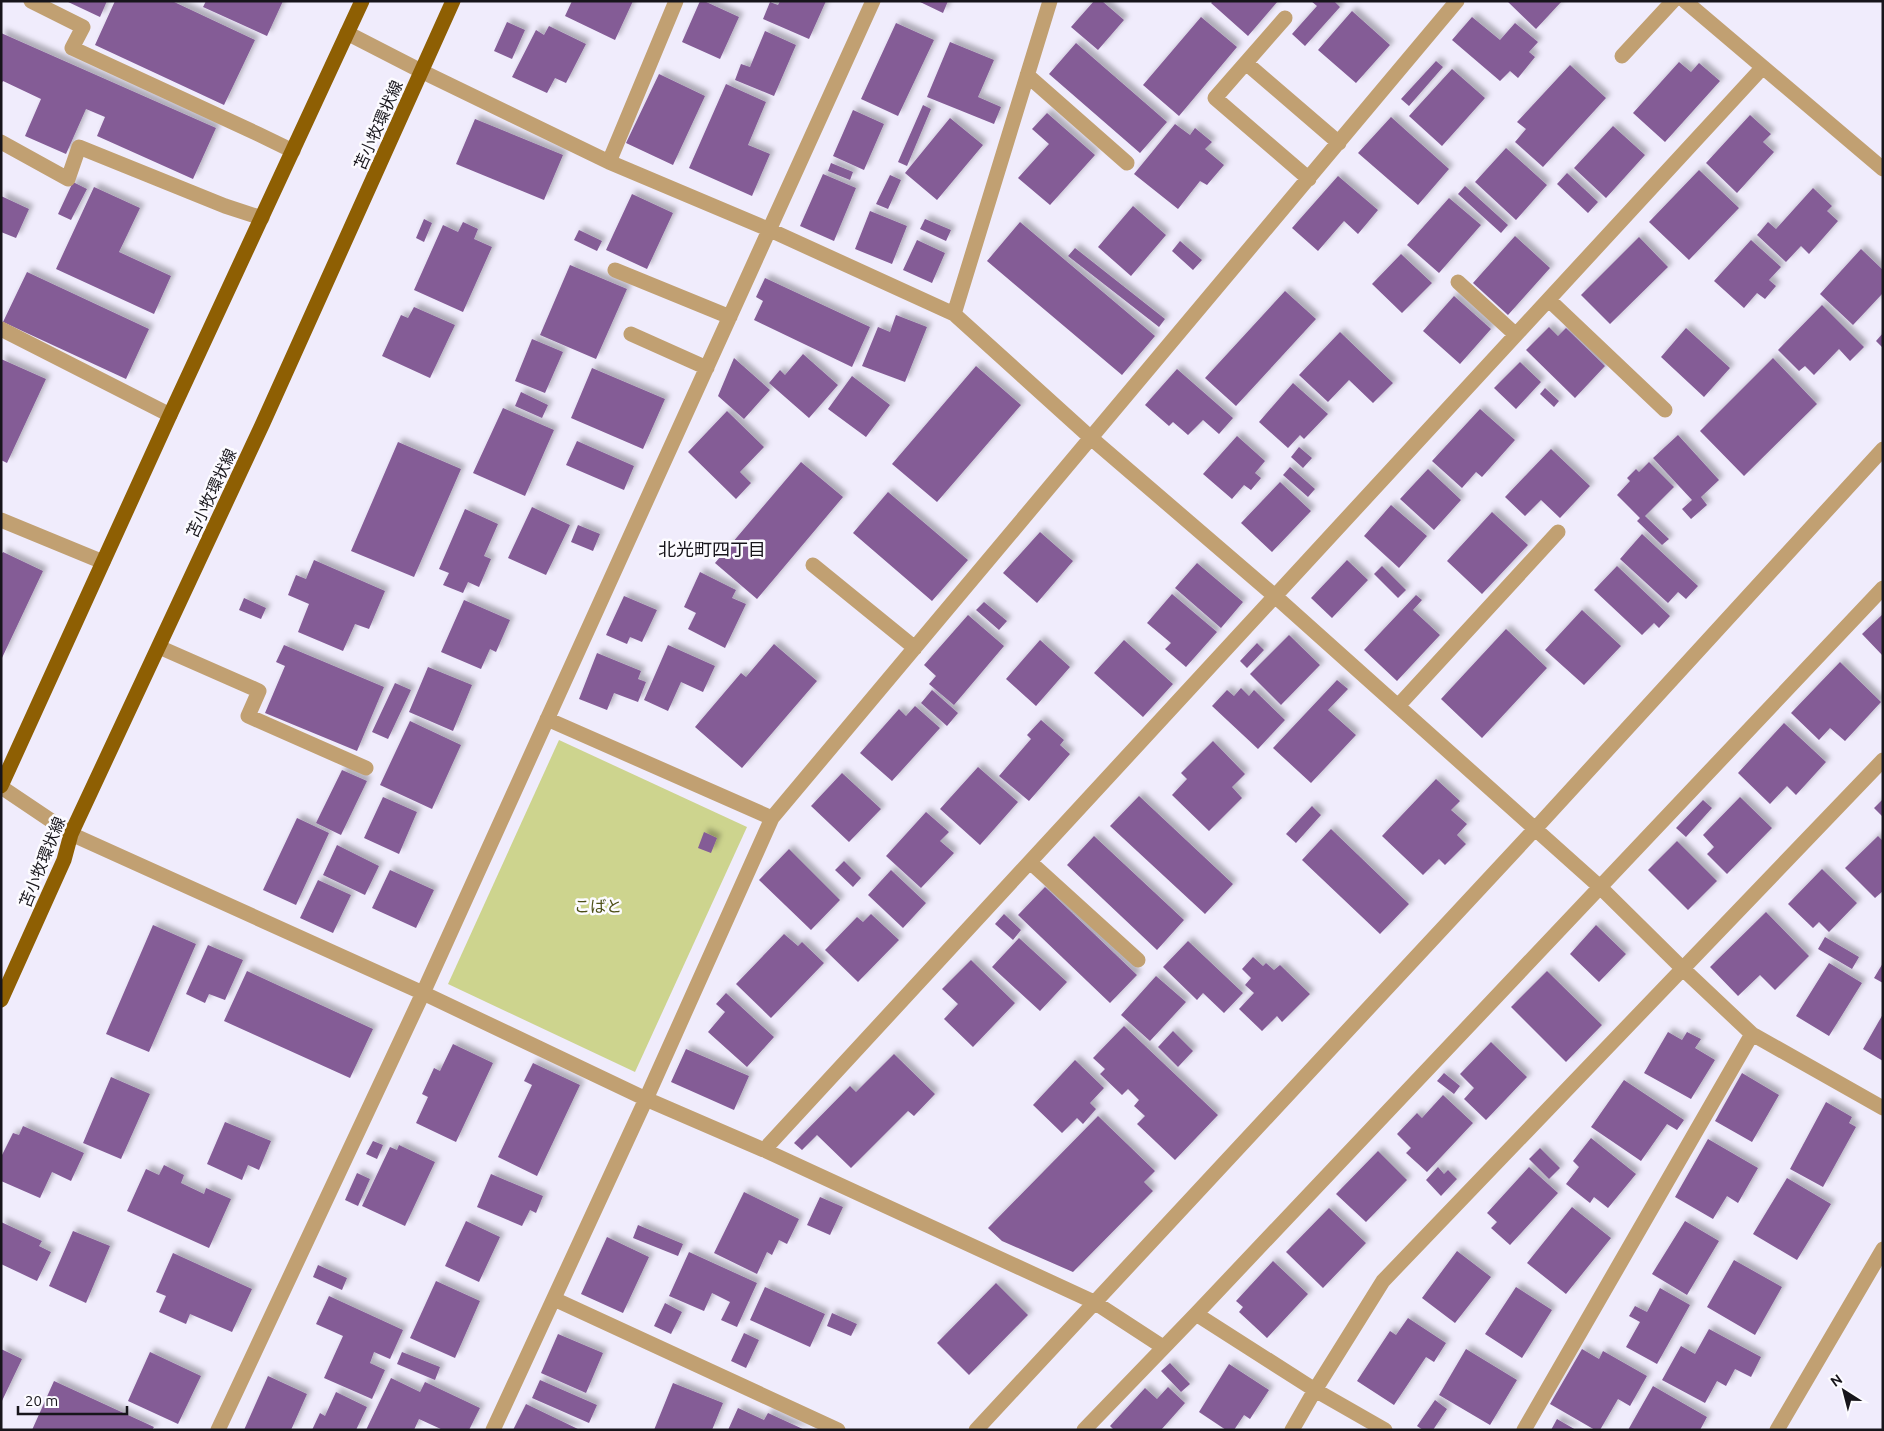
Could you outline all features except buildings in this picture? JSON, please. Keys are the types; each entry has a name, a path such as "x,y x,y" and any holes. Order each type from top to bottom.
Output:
{"main road":[{"path":"1,786 362,1"},
{"name":"苫小牧環状線","path":"1,1000 64,860 71,834 267,414 453,1"}],"street":[{"path":"31,1 83,27 72,48 293,152"},
{"path":"609,162 676,1"},
{"path":"218,1430 423,993 873,1"},
{"path":"954,314 1050,1"},
{"path":"493,1430 646,1099 772,818 1457,1"},
{"path":"1622,56 1673,1"},
{"path":"1685,1 1883,169"},
{"path":"1285,18 1216,98 1309,179"},
{"path":"348,33 421,71 609,162 770,230 954,314 1535,828 1600,887 1752,1034 1883,1108"},
{"path":"1246,63 1339,143"},
{"path":"764,1150 1763,67"},
{"path":"1027,75 1127,164"},
{"path":"1,142 68,179 79,147 225,206 262,218"},
{"path":"615,270 730,317"},
{"path":"1458,282 1516,335"},
{"path":"1549,300 1665,410"},
{"path":"1,330 170,415"},
{"path":"631,334 707,368"},
{"path":"976,1430 1535,828 1883,449"},
{"path":"1,520 104,562"},
{"path":"1398,706 1558,532"},
{"path":"813,565 915,648"},
{"path":"1084,1430 1883,588"},
{"path":"159,647 260,691 248,716 366,768"},
{"path":"547,719 772,818"},
{"path":"1292,1430 1383,1281 1883,760"},
{"path":"1,786 71,834 423,993 646,1099 764,1150 1094,1302 1163,1347"},
{"path":"1030,862 1138,960"},
{"path":"1524,1430 1752,1034"},
{"path":"1777,1430 1883,1249"},
{"path":"554,1299 838,1430"},
{"path":"1196,1314 1315,1390 1385,1430"}],"green space":[{"name":"こばと","path":"559,740 747,827 635,1072 448,984"}],"district":[{"name":"北光町四丁目","path":"712,550"}]}
